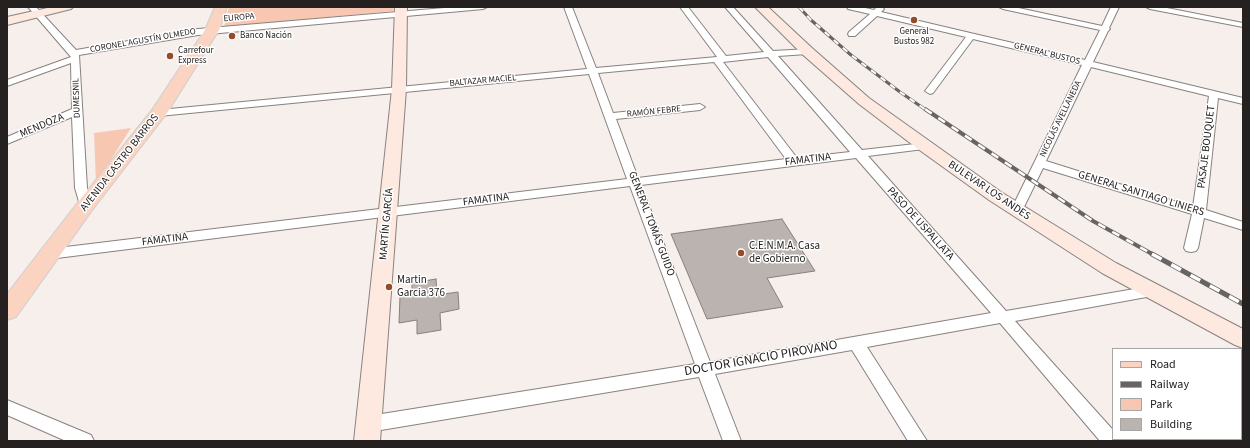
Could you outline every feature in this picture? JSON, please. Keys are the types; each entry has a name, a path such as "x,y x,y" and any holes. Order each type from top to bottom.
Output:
{"main road":[{"path":"7,21 36,10 67,7"},
{"name":"AVENIDA CASTRO BARROS","path":"7,312 86,205 159,113 212,30 221,7"},
{"name":"BULEVAR LOS ANDES","path":"761,7 807,51 864,101 924,146 1016,210 1109,268 1243,339"},
{"name":"MARTÍN GARCÍA","path":"368,433 399,89 401,10"}],"street":[{"name":"EUROPA","path":"212,30 401,10 483,7"},
{"name":"GENERAL TOMÁS GUIDO","path":"568,7 732,441"},
{"path":"684,7 794,162"},
{"name":"PASO DE USPALLATA","path":"729,7 1111,441"},
{"name":"GENERAL BUSTOS","path":"851,7 880,10 971,36 1243,101"},
{"path":"1003,7 1106,29"},
{"name":"NICOLÁS AVELLANEDA","path":"1016,210 1106,29 1115,7"},
{"path":"1150,7 1243,25"},
{"path":"36,10 75,56"},
{"path":"852,34 880,10"},
{"name":"CORONEL AGUSTÍN OLMEDO","path":"7,83 75,56 212,30"},
{"path":"930,91 971,36"},
{"name":"BALTAZAR MACIEL","path":"159,113 807,51"},
{"name":"DUMESNIL","path":"75,56 81,188 86,205"},
{"name":"PASAJE BOUQUET","path":"1191,248 1199,212 1214,94"},
{"name":"RAMÓN FEBRE","path":"609,117 700,107"},
{"name":"MENDOZA","path":"7,141 77,111"},
{"name":"FAMATINA","path":"49,254 924,146"},
{"name":"GENERAL SANTIAGO LINIERS","path":"1039,163 1243,226"},
{"name":"DOCTOR IGNACIO PIROVANO","path":"368,433 706,369 1152,291"},
{"path":"856,343 918,441"},
{"path":"7,408 85,441"}],"green space":[{"path":"229,7 394,7 393,11 224,27"},
{"path":"131,128 96,183 94,133"}],"building":[{"name":"C.E.N.M.A. Casa de Gobierno","path":"782,219 815,271 767,278 783,307 707,319 671,234"},
{"path":"436,279 437,295 458,292 459,309 440,313 441,330 417,334 417,320 399,323 400,296 412,294 412,283"}],"railway":[{"path":"799,7 811,20 851,55 926,110"},
{"path":"925,109 1093,221 1154,255"},
{"path":"1152,254 1243,304"}],"place":[{"name":"General Bustos 982","path":"914,20"},
{"name":"Banco Nación","path":"232,36"},
{"name":"Carrefour Express","path":"170,56"},
{"name":"C.E.N.M.A. Casa de Gobierno","path":"741,253"},
{"name":"Martin Garcia 376","path":"389,287"}]}
